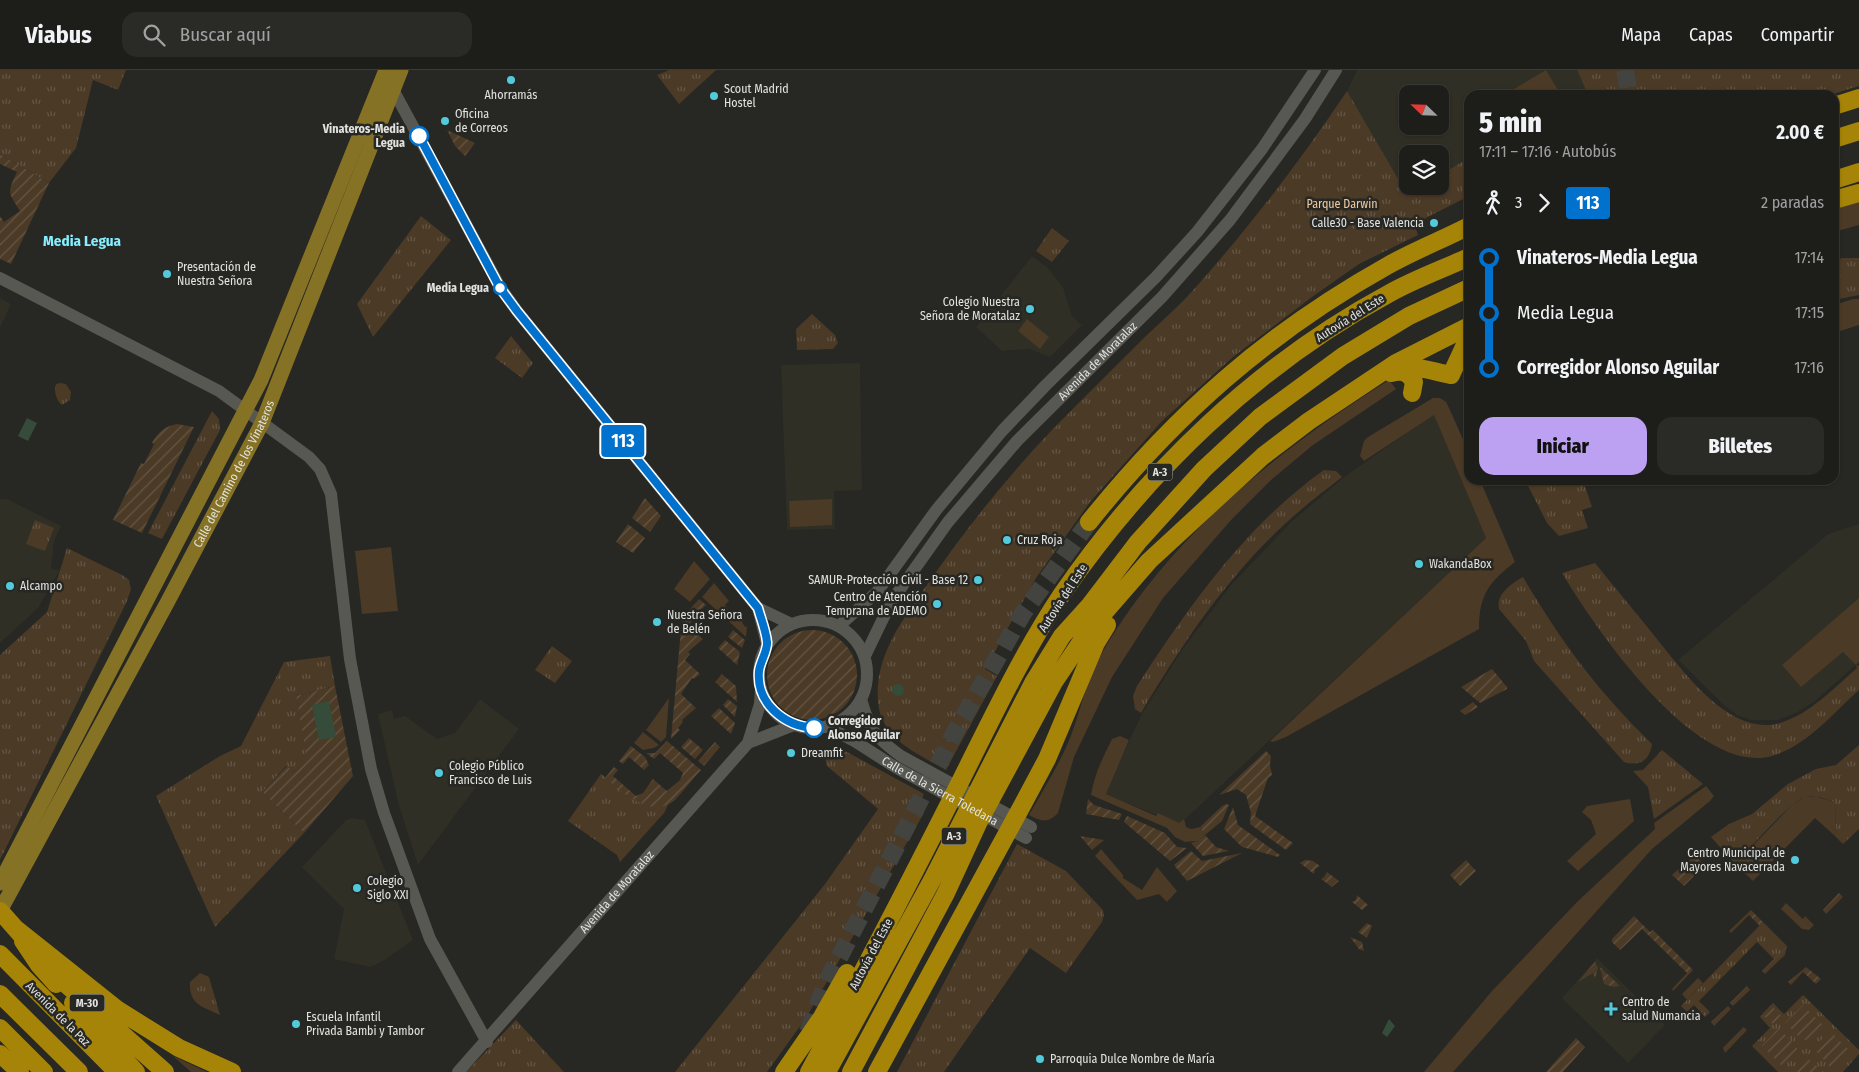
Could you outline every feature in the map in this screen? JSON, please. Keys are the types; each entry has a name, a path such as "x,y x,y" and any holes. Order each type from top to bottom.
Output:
{"highway":[{"path":"1839,104 1859,98"},
{"path":"1839,137 1859,131"},
{"path":"1839,167 1859,161"},
{"path":"1839,178 1859,172"},
{"path":"1839,198 1859,192"},
{"path":"1089,522 1130,470 1179,419 1227,375 1323,305 1388,265 1463,230"},
{"path":"1392,292 1417,270 1464,246"},
{"name":"Autovía del Este","path":"808,1072 946,810 1015,674 1062,596 1114,524 1147,485 1242,394 1323,333 1392,292 1464,259"},
{"name":"Autovía del Este","path":"827,1072 931,882 1033,683 1062,636 1090,605 1165,509 1204,469 1260,417 1343,356 1409,316 1464,290"},
{"path":"976,827 1054,682 1090,630 1149,562 1263,456 1345,396 1396,363 1464,329"},
{"path":"1345,396 1362,390 1402,366 1413,366 1451,375 1464,347"},
{"path":"1391,373 1399,371 1409,374 1414,382 1412,393"},
{"path":"877,1072 1047,759 1096,643 1131,592 1178,537"},
{"path":"851,1072 946,893 1015,741 1090,605"},
{"path":"784,1072 822,1017 894,887 946,810"},
{"path":"869,1072 998,849"},
{"name":"M-30","path":"0,911 68,986 166,1072"},
{"path":"15,928 39,965 136,1072"},
{"path":"15,928 118,1010 179,1048 232,1072"},
{"name":"Avenida de la Paz","path":"0,954 117,1072"},
{"path":"0,994 79,1072"},
{"path":"0,1028 44,1072"},
{"path":"6,1061 20,1072"}],"main road":[{"name":"Calle del Camino de los Vinateros","path":"22,855 168,603 262,423 400,70"},
{"name":"Calle del Camino de los Vinateros","path":"22,855 160,572 261,380 385,71"},
{"path":"0,883 22,855"},
{"path":"0,911 22,855"}],"street":[{"name":"Avenida de Moratalaz","path":"840,625 878,592 937,508 1002,432 1046,385 1156,277 1197,232 1262,148 1315,70"},
{"name":"Avenida de Moratalaz","path":"865,656 890,602 948,522 1017,441 1162,297 1220,232 1275,162 1336,70"},
{"path":"385,71 500,288 758,608 768,644"},
{"path":"0,278 219,391 309,457 320,468 330,494 350,659 371,769 408,883 430,939 487,1042"},
{"path":"758,608 791,624"},
{"path":"815,619 840,625 855,638 865,656 868,670 867,685 862,700 847,716 828,726 814,728 794,725 779,717 768,704 761,689 760,666 768,644 782,629 791,624 815,619"},
{"name":"Avenida de Moratalaz","path":"458,1072 487,1042 520,1001 748,743 758,712 761,689"},
{"name":"Calle de la Sierra Toledana","path":"862,700 868,725 898,761"},
{"name":"Avenida de Moratalaz","path":"748,743 794,725"},
{"name":"Calle de la Sierra Toledana","path":"828,726 856,742 898,761 1028,832"}],"shaded area":[{"path":"1357,70 1577,70 1586,90 1464,90 1464,161 1449,170 1449,145 1399,145 1399,180 1347,91"},
{"name":"Colegio Nuestra Señora de Moratalaz","path":"1032,256 1047,267 1063,287 1072,316 1082,325 1050,357 1029,349 1002,351 976,327"},
{"path":"0,298 11,304 0,328"},
{"path":"860,363 862,490 834,491 835,529 787,530 781,365"},
{"path":"1434,414 1486,538 1180,824 1104,794 1143,712 1182,650 1231,585 1290,523 1344,477"},
{"path":"27,418 37,423 28,441 18,436"},
{"path":"0,499 7,499 61,526 54,541 51,569 60,570 38,608 0,643"},
{"path":"1859,524 1859,662 1815,701 1798,712 1778,720 1751,720 1737,715 1725,706 1678,660 1828,534"},
{"path":"898,684 904,690 898,696 892,690"},
{"name":"Colegio Público Francisco de Luis","path":"480,699 519,729 418,865 399,806 378,714 392,710 394,719 405,716 437,739 455,733"},
{"path":"329,701 336,737 319,740 312,705"},
{"name":"Colegio Siglo XXI","path":"351,818 365,820 413,940 383,961 370,967 334,959 344,909 302,867 346,820"},
{"name":"Centro de salud Numancia","path":"1597,958 1665,1025 1628,1063 1562,998"},
{"path":"1389,1019 1395,1026 1387,1037 1382,1033"}],"green space":[{"path":"0,70 126,70 118,90 93,80 76,148 49,183 0,154"},
{"path":"669,70 716,70 679,104 657,75"},
{"path":"1546,70 1558,90 1512,90"},
{"path":"1577,70 1859,70 1859,86 1839,92 1839,90 1586,90"},
{"name":"Parque Darwin","path":"1347,91 1399,180 1399,195 1449,195 1449,170 1464,161 1464,199 1414,224 1418,235 1359,264 1312,297 1233,357 1162,421 1090,502 1036,578 985,669 997,676 946,770 913,751 893,736 881,715 878,702 878,685 886,653 910,609 943,562 1002,485 1075,406 1184,299 1216,264 1275,192"},
{"path":"447,130 475,143 465,156 455,146"},
{"path":"0,154 49,183 11,264 0,259 0,216 4,222 20,211 10,192 17,172 0,164"},
{"path":"1859,201 1859,225 1839,231 1839,207"},
{"path":"421,216 451,240 373,337 357,304"},
{"path":"1052,228 1069,241 1052,262 1036,251"},
{"path":"1859,258 1859,295 1839,299 1839,259"},
{"path":"1859,299 1859,325 1839,331 1839,303"},
{"path":"812,314 835,335 838,343 833,349 797,350 796,329"},
{"path":"1027,319 1049,337 1040,349 1018,331"},
{"path":"511,336 533,363 522,378 495,358"},
{"path":"1389,380 1396,389 1313,445 1271,480 1232,519 1163,598 1112,677 1074,757 1058,813 1048,820 1037,819 1029,815 1066,748 1098,660 1125,616 1156,576 1189,538 1264,469 1305,437"},
{"path":"56,384 66,384 71,392 70,400 62,405 57,399 55,392"},
{"path":"1433,398 1440,398 1446,402 1464,442 1464,485 1482,485 1515,562 1498,576 1487,590 1481,607 1479,629 1286,737 1273,742 1270,741 1486,538 1434,415 1364,461 1360,456 1364,441"},
{"path":"212,411 219,419 220,430 162,539 148,533"},
{"path":"177,424 194,427 142,533 113,520 141,463 144,464 154,444 152,443 154,439 165,428"},
{"path":"1324,470 1336,471 1342,477 1293,517 1244,566 1189,637 1141,713 1135,709 1133,696 1137,686 1198,597 1244,541 1296,492"},
{"path":"1528,485 1585,485 1592,507 1582,510 1588,528 1559,536 1547,523"},
{"path":"645,498 661,516 650,532 632,518"},
{"path":"832,499 832,525 790,527 789,501"},
{"path":"35,520 54,528 45,551 26,544"},
{"path":"628,524 645,538 633,553 616,542"},
{"path":"391,547 398,611 362,614 355,551"},
{"path":"67,548 122,575 129,580 131,589 127,601 0,860 0,655 47,612"},
{"path":"694,561 710,579 690,602 674,589"},
{"path":"1595,563 1692,681 1725,710 1742,720 1761,725 1780,723 1791,719 1821,700 1857,668 1856,665 1859,666 1859,690 1808,737 1797,745 1772,756 1743,756 1712,744 1681,722 1651,693 1598,628 1562,573"},
{"path":"1523,577 1566,645 1597,685 1652,744 1649,754 1643,761 1635,764 1624,762 1534,661 1526,641 1499,609 1500,599 1505,590"},
{"path":"714,583 729,601 725,605 731,614 737,611 744,620 742,622 745,627 747,626 746,637 702,597"},
{"path":"1859,598 1859,662 1856,665 1843,652 1801,687 1782,665"},
{"path":"699,599 706,605 692,618 693,620 688,626 703,639 688,652 690,654 685,660 700,674 694,679 692,678 681,694 696,708 682,720 683,722 678,728 680,730 671,739 682,618"},
{"path":"733,630 745,640 742,648 728,637"},
{"path":"812,630 829,634 844,643 853,658 857,675 853,692 844,707 829,716 812,720 795,716 780,707 771,692 767,675 771,658 780,643 795,634"},
{"path":"725,640 740,652 737,665 718,648"},
{"path":"552,646 572,661 555,683 535,670"},
{"path":"330,656 335,686 296,696 308,758 294,772 286,766 262,792 304,833 215,927 156,796 220,756 241,746 284,662"},
{"path":"1492,669 1507,689 1480,703 1461,687"},
{"path":"722,674 736,686 737,702 715,682"},
{"path":"335,686 353,776 304,833 262,792 287,766 294,772 307,758 296,696"},
{"path":"669,698 666,737 661,742 646,730"},
{"path":"728,699 737,706 735,717 723,705"},
{"path":"1473,702 1478,707 1465,715 1460,711"},
{"path":"719,708 735,723 731,734 711,716"},
{"path":"643,732 659,745 643,750 634,743"},
{"path":"1120,736 1129,740 1106,794 1156,816 1158,813 1179,823 1184,819 1186,827 1191,829 1200,827 1205,835 1198,841 1185,842 1175,837 1167,828 1091,795 1102,759 1112,739"},
{"path":"689,738 703,750 695,759 681,747"},
{"path":"667,741 701,770 675,800 666,805 647,806 629,796 605,778 614,767 618,770 613,776 636,796 643,793 653,779 667,791 680,780 683,773 660,753 654,759 646,753 655,753"},
{"path":"715,742 720,747 704,766 698,761"},
{"path":"1859,745 1859,829 1843,844 1836,837 1835,802 1813,797 1805,797 1790,807 1735,864 1711,837 1729,824 1752,814 1788,784 1816,769 1836,765"},
{"path":"631,746 645,757 649,765 644,770 629,757 623,764 619,761"},
{"path":"829,749 847,752 924,794 917,810 924,813 806,1018 767,1072 675,1072 825,884 878,809 827,766 825,758"},
{"path":"1662,750 1703,784 1654,819 1648,787 1633,771 1643,770"},
{"path":"1266,751 1271,756 1272,775 1268,778 1255,816 1293,843 1286,850 1250,824 1251,813 1246,795 1237,789 1219,795"},
{"path":"601,774 624,793 640,802 658,805 669,803 664,813 620,862 617,855 568,821"},
{"path":"1706,786 1714,796 1710,801 1652,849 1453,1072 1424,1072 1492,991 1577,902 1655,829 1654,823"},
{"path":"1804,797 1817,797 1835,802 1836,837 1815,818 1753,881 1735,864 1792,805"},
{"path":"1088,799 1094,805 1122,814 1119,820 1086,814"},
{"path":"1630,799 1634,821 1578,871 1567,861 1596,834 1591,820 1582,812 1587,806"},
{"path":"1229,805 1222,821 1205,835 1200,827 1222,806"},
{"path":"1233,807 1238,825 1280,855 1278,857 1242,847 1224,829"},
{"path":"1127,816 1165,833 1177,847 1187,848 1170,861 1124,822"},
{"path":"1205,835 1216,847 1229,851 1203,856 1191,843 1198,841"},
{"path":"1080,836 1104,840 1092,850"},
{"path":"1017,844 1066,871 1103,910 1102,922 1066,973 1030,948 944,1072 897,1072"},
{"path":"1101,849 1123,875 1123,878 1142,890 1157,867 1177,891 1167,902 1159,894 1137,900 1095,856"},
{"path":"1191,851 1202,861 1242,853 1187,881 1174,865"},
{"path":"1694,855 1705,865 1684,886 1672,875"},
{"path":"1305,860 1313,861 1320,866 1315,869 1314,874 1300,863"},
{"path":"1466,860 1476,871 1460,886 1450,875"},
{"path":"1327,872 1339,881 1332,887 1321,879"},
{"path":"1839,893 1843,897 1826,914 1823,910"},
{"path":"1357,895 1368,905 1362,910 1352,902 1356,900"},
{"path":"1786,903 1803,919 1805,916 1814,925 1809,930 1802,929 1781,909"},
{"path":"1751,910 1763,922 1760,926 1749,915 1731,933 1729,931"},
{"path":"1634,916 1650,932 1653,930 1693,970 1673,991 1672,989 1687,973 1642,929 1620,950 1612,942 1612,939"},
{"path":"1763,922 1787,946 1774,959 1757,942 1699,1001 1710,1012 1705,1017 1694,1005 1687,1012 1681,1006"},
{"path":"1367,923 1372,926 1367,938 1358,932"},
{"path":"1350,937 1362,942 1364,951 1359,949"},
{"path":"1787,946 1785,955 1765,974 1762,971"},
{"path":"1595,962 1598,968 1595,978 1593,973 1578,982"},
{"path":"1600,967 1620,986 1614,987 1604,984"},
{"path":"1806,967 1821,979 1816,984 1803,972 1791,985 1788,982"},
{"path":"200,973 209,977 220,1015 202,1007 192,996 190,982"},
{"path":"1698,978 1703,983 1687,1000 1682,994"},
{"path":"1747,986 1750,990 1733,1006 1730,1003"},
{"path":"1803,995 1859,1050 1859,1054 1843,1072 1778,1072 1752,1046 1770,1028 1760,1017 1773,1003 1784,1014"},
{"path":"1771,1005 1782,1017 1774,1025 1762,1014"},
{"path":"1803,1005 1824,1026 1807,1040 1801,1039 1785,1023"},
{"path":"1728,1006 1731,1009 1714,1026 1711,1022"},
{"path":"516,1020 564,1072 464,1072 469,1069"},
{"path":"1744,1027 1747,1030 1725,1053 1723,1048"},
{"path":"1779,1028 1797,1048 1796,1053 1783,1067 1762,1046"},
{"path":"1830,1031 1850,1051 1832,1069 1816,1051 1817,1044"},
{"path":"1576,1038 1585,1047 1563,1072 1546,1072"},
{"path":"173,1056 207,1072 191,1072"},
{"path":"1807,1058 1824,1072 1790,1072 1803,1059"}],"tunnel":[{"path":"1625,70 1627,90"},
{"path":"808,1032 826,983 956,730 1023,613 1089,522"}],"bus line":[{"name":"113","path":"419,136 500,288 679,513 758,608 768,644 761,658 759,674 761,689 768,704 779,717 794,725 814,728"}],"place":[{"name":"Ahorramás","path":"511,80"},
{"name":"Scout Madrid Hostel","path":"714,96"},
{"name":"Oficina de Correos","path":"445,121"},
{"name":"Vinateros-Media Legua","path":"419,136"},
{"name":"Calle30 - Base Valencia","path":"1434,223"},
{"name":"Presentación de Nuestra Señora","path":"167,274"},
{"name":"Media Legua","path":"500,288"},
{"name":"Colegio Nuestra Señora de Moratalaz","path":"1030,309"},
{"name":"Cruz Roja","path":"1007,540"},
{"name":"WakandaBox","path":"1419,564"},
{"name":"SAMUR-Protección Civil - Base 12","path":"978,580"},
{"name":"Alcampo","path":"10,586"},
{"name":"Centro de Atención Temprana de ADEMO","path":"937,604"},
{"name":"Nuestra Señora de Belén","path":"657,622"},
{"name":"Corregidor Alonso Aguilar","path":"814,728"},
{"name":"Dreamfit","path":"791,753"},
{"name":"Colegio Público Francisco de Luis","path":"439,773"},
{"name":"Centro Municipal de Mayores Navacerrada","path":"1795,860"},
{"name":"Colegio Siglo XXI","path":"357,888"},
{"name":"Centro de salud Numancia","path":"1611,1009"},
{"name":"Escuela Infantil Privada Bambi y Tambor","path":"296,1024"},
{"name":"Parroquia Dulce Nombre de María","path":"1040,1059"}],"district":[{"name":"Media Legua","path":"82,241"}]}
